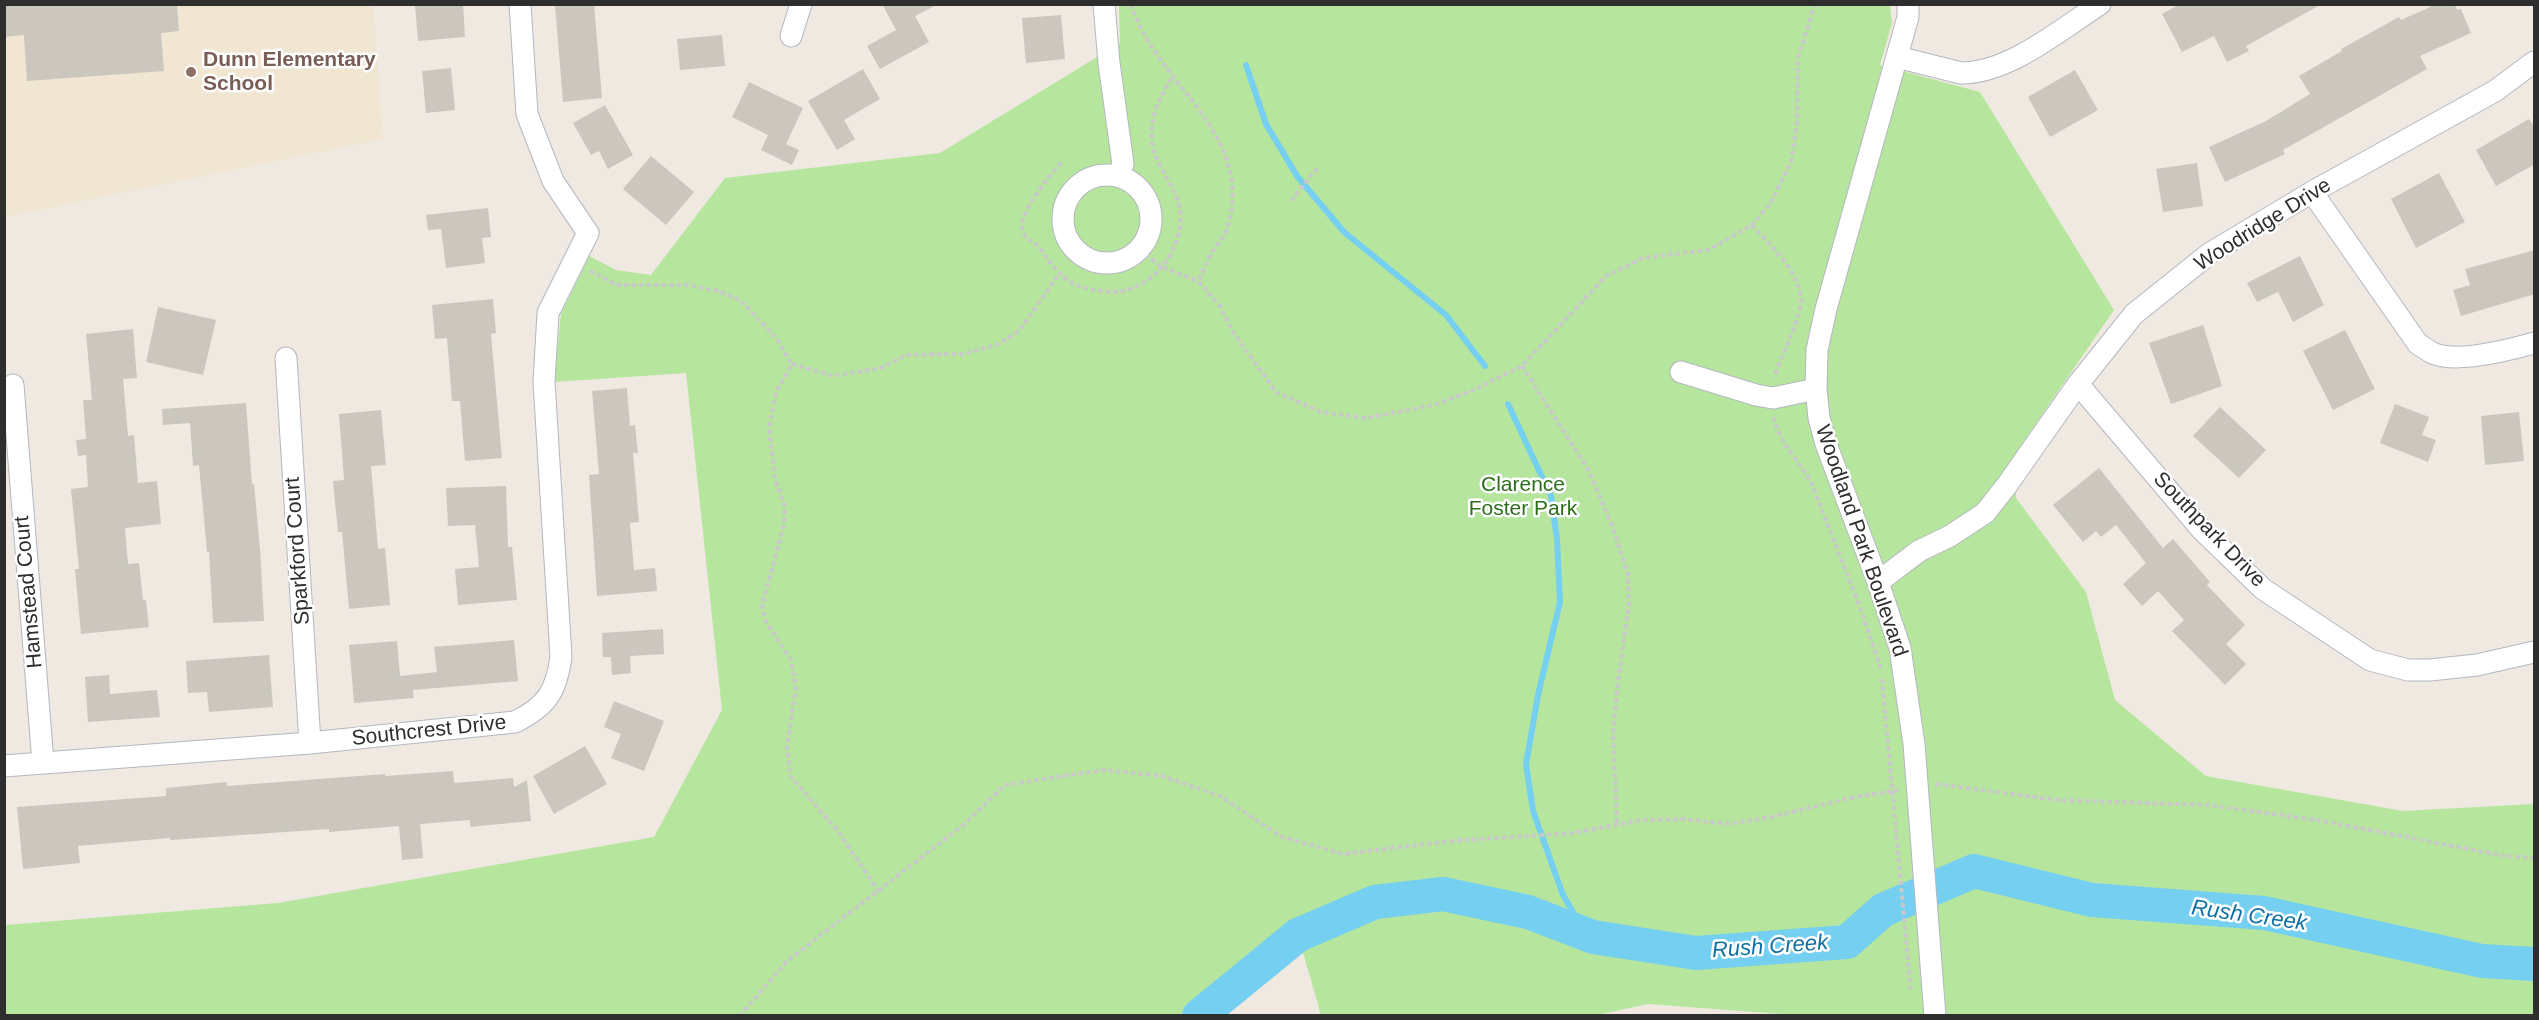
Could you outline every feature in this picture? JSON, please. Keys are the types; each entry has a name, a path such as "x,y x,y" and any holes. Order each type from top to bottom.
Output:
{"street":[{"name":"Southcrest Drive","path":"4,766 310,743 515,722 531,714 545,702 558,681 561,657 544,382 548,313 588,233 554,181 527,114 520,4"},
{"path":"791,36 801,4"},
{"path":"1104,4 1109,63 1123,164 1118,176"},
{"name":"Woodland Park Boulevard","path":"1908,4 1908,17 1826,309 1817,350 1816,389 1819,418 1826,444 1878,582 1900,648 1914,744 1934,1010"},
{"path":"1897,57 1961,73 1972,73 2009,62 2100,4"},
{"name":"Woodridge Drive","path":"1878,582 1919,551 1950,536 1985,513 2078,384 2134,314 2209,254 2312,192 2495,91 2535,62"},
{"path":"1094,176 1118,176 1139,188 1150,209 1149,232 1139,250 1121,262 1100,263 1078,253 1065,234 1063,210 1074,189 1083,181 1094,176"},
{"path":"2312,192 2418,344 2434,354 2449,357 2498,353 2535,343"},
{"name":"Sparkford Court","path":"286,358 310,743"},
{"path":"1681,372 1773,398 1816,389"},
{"name":"Southpark Drive","path":"2078,384 2202,530 2263,589 2370,660 2408,670 2430,670 2477,665 2535,652"},
{"name":"Hamstead Court","path":"13,385 43,763"}],"path":[{"path":"1131,4 1135,18 1153,49 1216,135 1230,170 1233,205 1226,232 1213,251 1198,281"},
{"path":"1139,250 1162,267 1198,281 1220,306 1233,332 1276,392 1321,412 1366,418 1434,405 1471,391 1522,366 1606,276 1643,258 1708,250 1752,225 1770,204 1791,162 1797,122 1798,58 1815,4"},
{"path":"1061,163 1024,212 1021,225 1026,238 1037,245 1059,274 1081,287 1105,292 1130,289 1152,277 1169,259 1179,236 1180,210 1173,186 1157,158 1152,143 1153,118 1160,95 1174,75"},
{"path":"1291,201 1318,167"},
{"path":"584,267 617,285 686,285 718,291 740,300 777,339 792,364 834,376 880,368 906,355 963,354 999,344 1020,330 1059,274"},
{"path":"792,364 776,392 770,429 775,479 785,507 784,524 762,606 765,620 791,660 796,688 787,746 791,777 837,830 879,892"},
{"path":"1522,366 1589,471 1612,526 1628,574 1629,603 1612,735 1617,824"},
{"path":"740,1016 786,962 963,825 1005,785 1103,770 1162,776 1220,796 1282,837 1343,854 1505,837 1573,833 1642,820 1683,819 1729,824 1771,817 1855,797 1938,784 2058,800 2207,805 2317,820 2505,856 2535,858"},
{"path":"1894,791 1911,993"}],"shaded area":[{"name":"Dunn Elementary School","path":"5,5 373,5 383,139 5,217"}],"green space":[{"name":"Clarence Foster Park","path":"1119,5 1890,5 1892,23 1880,65 1980,92 2114,310 2015,454 2016,498 2086,592 2115,700 2206,776 2403,811 2534,804 2534,1015 1808,1016 1648,1004 1592,1016 1321,1015 1298,935 1199,1015 5,1016 5,925 278,903 654,837 722,710 686,373 554,382 561,314 589,256 616,270 651,275 725,178 940,153 1120,43"}],"building":[{"path":"4,4 177,4 179,31 161,33 164,71 27,81 24,35 4,37"},
{"path":"415,4 463,4 465,37 418,41"},
{"path":"555,4 594,4 602,98 563,102"},
{"path":"882,4 938,4 915,16 929,42 880,69 867,46 896,30"},
{"path":"2180,4 2322,4 2246,46 2249,51 2227,62 2214,36 2182,52 2162,14"},
{"path":"2437,4 2455,4 2457,10 2461,9 2471,33 2420,56 2427,69 2283,150 2285,154 2225,182 2209,147 2266,121 2310,94 2299,76 2342,51 2341,49 2399,17 2401,20"},
{"path":"1061,15 1065,59 1026,63 1022,18"},
{"path":"722,35 725,66 680,70 677,39"},
{"path":"451,68 455,110 426,113 422,71"},
{"path":"863,69 880,99 844,120 855,139 837,150 808,101"},
{"path":"2075,70 2098,110 2050,137 2028,97"},
{"path":"749,82 803,108 786,144 799,150 792,165 761,150 768,135 732,117"},
{"path":"605,105 633,155 608,169 599,151 591,155 573,123"},
{"path":"2529,119 2535,128 2535,164 2496,186 2476,150"},
{"path":"651,156 694,192 666,225 623,189"},
{"path":"2197,163 2203,206 2163,212 2156,169"},
{"path":"2439,173 2465,222 2416,248 2391,199"},
{"path":"488,208 491,237 482,238 485,263 446,268 441,229 428,230 426,215"},
{"path":"2535,250 2535,294 2461,316 2453,290 2470,285 2465,269"},
{"path":"2300,256 2324,305 2293,322 2278,292 2257,302 2247,283"},
{"path":"493,299 496,333 491,334 502,458 465,461 460,401 452,401 447,338 435,339 432,305"},
{"path":"158,307 216,320 203,375 146,362"},
{"path":"2203,325 2222,386 2171,404 2149,343"},
{"path":"133,329 137,378 123,379 128,436 134,435 138,483 157,481 161,524 125,528 128,564 139,563 149,627 81,634 75,569 79,569 71,489 88,487 86,455 78,456 76,440 86,439 83,400 92,400 86,334"},
{"path":"2345,330 2375,389 2333,410 2303,351"},
{"path":"627,388 630,426 635,425 638,453 633,453 639,522 630,523 634,570 655,568 657,591 597,596 589,475 599,474 592,391"},
{"path":"246,403 252,485 254,484 260,549 264,621 213,623 209,552 207,552 199,465 193,466 190,423 163,425 162,409"},
{"path":"2395,404 2429,417 2422,435 2436,440 2428,462 2380,443"},
{"path":"2220,407 2266,450 2239,478 2193,436"},
{"path":"381,410 386,465 371,466 378,549 385,548 390,605 349,609 342,532 338,532 333,481 344,480 339,414"},
{"path":"2519,412 2524,461 2485,465 2481,416"},
{"path":"2099,468 2163,548 2173,539 2210,582 2207,585 2245,625 2226,644 2246,664 2225,685 2172,631 2184,620 2158,591 2142,606 2123,584 2146,563 2116,525 2101,537 2096,531 2083,542 2053,505"},
{"path":"506,486 508,547 512,547 517,600 458,605 455,569 479,567 475,525 448,526 446,488"},
{"path":"663,629 664,654 630,656 631,673 612,675 611,657 603,657 602,633"},
{"path":"514,640 518,681 413,690 414,698 354,703 349,645 397,641 400,676 437,672 434,647"},
{"path":"269,655 273,707 209,712 207,692 188,693 186,661"},
{"path":"109,675 110,694 157,690 160,717 88,722 85,677"},
{"path":"614,701 664,721 644,771 611,758 621,734 604,727"},
{"path":"585,746 607,784 554,814 533,776"},
{"path":"453,771 454,783 513,778 514,787 527,780 531,821 470,827 470,820 420,824 423,858 402,860 399,826 329,832 329,829 170,840 170,838 78,846 80,863 23,869 17,807 166,796 166,788 227,782 227,786"}],"waterway":[{"path":"1246,65 1266,124 1297,176 1344,232 1446,315 1485,366"},
{"path":"1508,404 1551,496 1557,539 1560,602 1538,695 1526,764 1533,811 1563,895 1586,934"},
{"name":"Rush Creek","path":"1199,1016 1298,935 1375,902 1443,894 1528,912 1593,937 1696,953 1847,942 1883,910 1974,871 2092,900 2264,913 2482,961 2534,964"}],"place":[{"name":"Dunn Elementary School","path":"191,72"}]}
